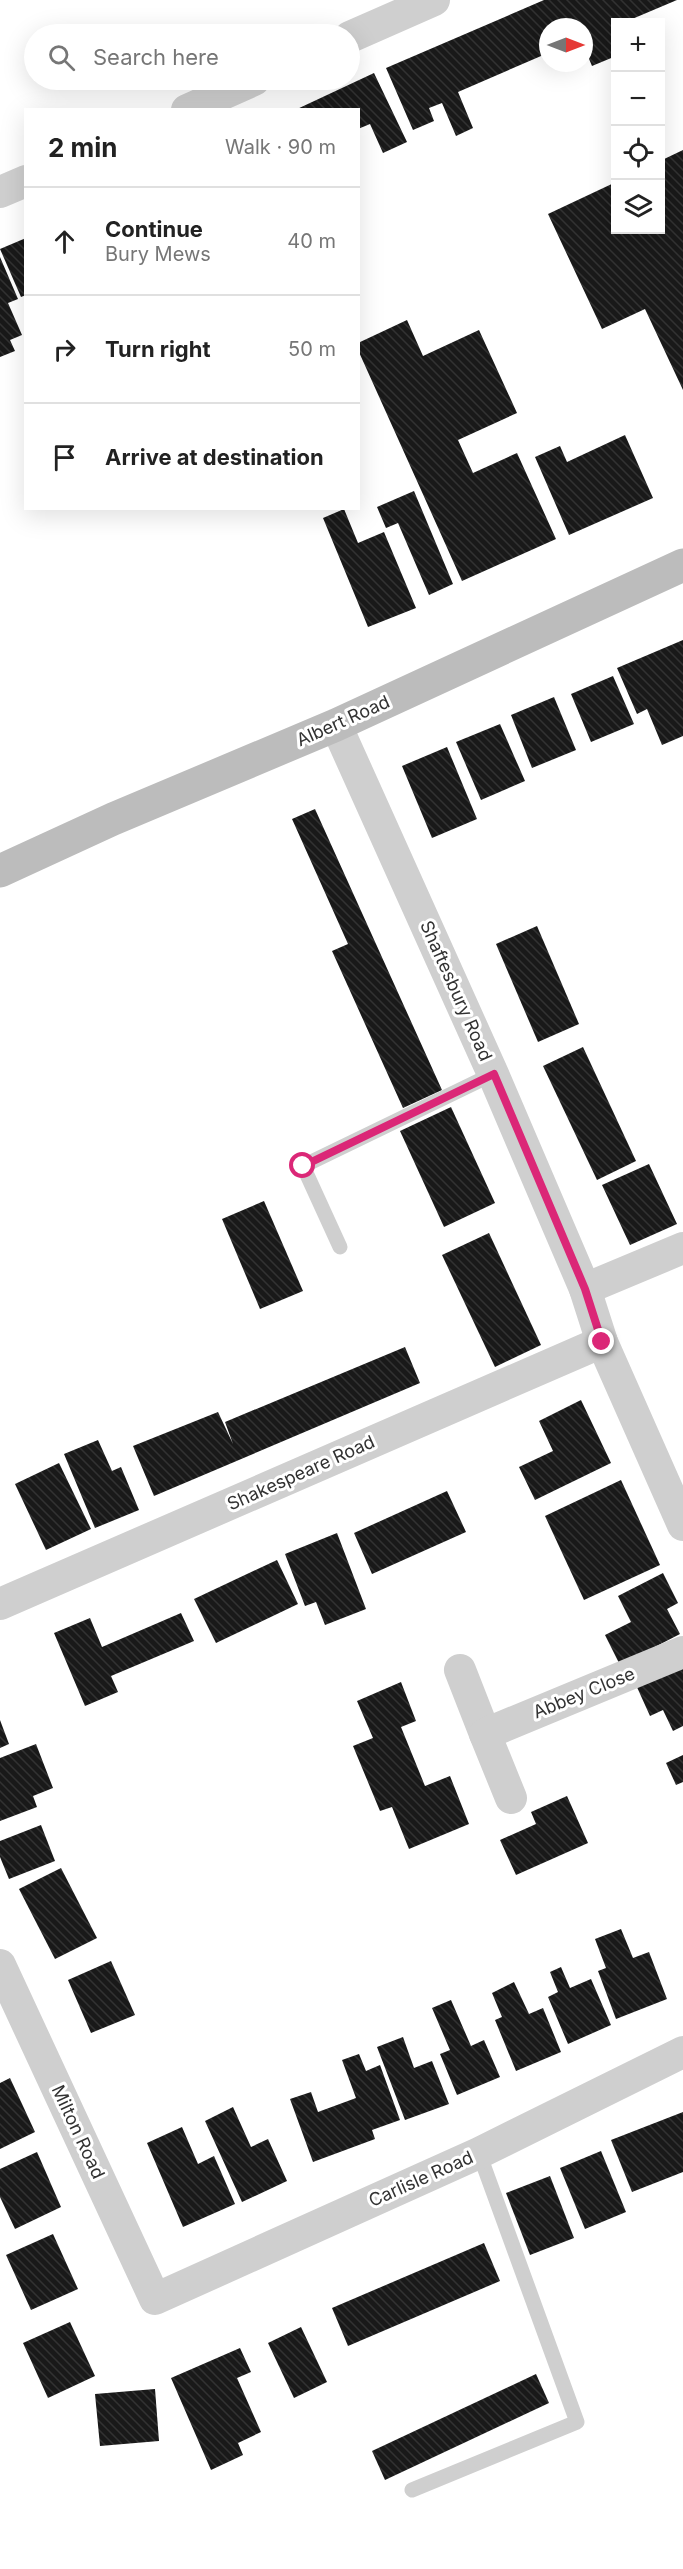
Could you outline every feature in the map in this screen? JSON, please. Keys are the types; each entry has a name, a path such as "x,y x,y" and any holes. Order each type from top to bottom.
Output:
{"street":[{"path":"360,33 434,0"},
{"path":"191,108 232,90"},
{"path":"0,192 24,182"},
{"name":"Albert Road","path":"0,871 113,819 336,725 683,565"},
{"name":"Shaftesbury Road","path":"336,725 494,1074 585,1289 602,1342 683,1525"},
{"path":"585,1289 683,1248"},
{"name":"Shakespeare Road","path":"0,1604 602,1342"},
{"name":"Abbey Close","path":"485,1734 683,1652"},
{"path":"460,1670 511,1798"},
{"name":"Milton Road","path":"0,1965 155,2299"},
{"name":"Carlisle Road","path":"155,2299 479,2153 683,2052"}],"lane":[{"path":"340,1248 303,1166 494,1074"},
{"path":"412,2490 577,2422 479,2153"}],"building":[{"path":"544,0 677,0 634,18 611,18 611,58 593,66 593,18 539,18 539,57 458,92 473,128 456,136 442,103 429,108 434,121 413,130 386,68"},
{"path":"374,73 407,142 383,153 370,124 360,128 360,108 299,108 338,90 360,90 360,80"},
{"path":"683,150 683,390 645,309 602,329 548,214 611,184 611,234 665,234 665,159"},
{"path":"24,239 24,296 21,297 0,249"},
{"path":"0,257 18,299 8,303 22,335 10,340 15,351 0,357"},
{"path":"407,320 423,356 479,330 517,413 458,440 473,473 517,453 556,539 462,581 360,354 360,342"},
{"path":"625,435 653,498 569,535 535,457 560,446 567,462"},
{"path":"414,491 453,584 429,595 398,523 386,528 377,507"},
{"path":"344,510 358,543 384,532 416,608 368,627 323,518"},
{"path":"683,640 683,736 662,745 647,709 637,714 617,668"},
{"path":"613,676 634,724 591,742 571,694"},
{"path":"554,697 576,750 532,768 511,715"},
{"path":"500,724 525,781 481,800 456,742"},
{"path":"447,747 477,819 432,838 402,766"},
{"path":"315,809 442,1090 403,1108 332,951 348,944 292,819"},
{"path":"537,926 579,1024 538,1042 496,944"},
{"path":"583,1047 636,1161 597,1180 543,1066"},
{"path":"451,1107 495,1203 444,1227 400,1131"},
{"path":"649,1164 677,1224 630,1245 602,1185"},
{"path":"264,1201 303,1291 260,1309 222,1219"},
{"path":"489,1233 541,1345 495,1367 442,1255"},
{"path":"405,1347 420,1383 154,1496 133,1446 218,1412 233,1444 225,1422"},
{"path":"581,1400 611,1463 535,1500 519,1467 553,1451 539,1421"},
{"path":"98,1440 112,1471 121,1467 139,1510 95,1528 64,1454"},
{"path":"59,1463 91,1529 46,1550 15,1484"},
{"path":"621,1480 660,1565 584,1600 545,1516"},
{"path":"447,1491 466,1532 372,1574 354,1533"},
{"path":"337,1533 366,1609 325,1625 316,1602 305,1606 285,1554"},
{"path":"277,1560 298,1604 216,1643 194,1599"},
{"path":"663,1573 678,1603 667,1609 680,1634 620,1665 605,1635 631,1622 618,1596"},
{"path":"181,1613 194,1641 111,1676 118,1692 85,1706 54,1633 90,1618 102,1647"},
{"path":"683,1666 683,1726 673,1731 663,1710 650,1716 636,1685"},
{"path":"401,1682 416,1721 401,1727 425,1786 450,1776 469,1824 409,1849 392,1807 380,1811 353,1746 373,1738 357,1701"},
{"path":"0,1720 9,1744 0,1748"},
{"path":"36,1744 53,1788 33,1796 37,1807 0,1821 0,1758"},
{"path":"683,1755 683,1782 676,1785 666,1763"},
{"path":"567,1796 588,1843 516,1875 500,1840 536,1824 531,1812"},
{"path":"41,1825 55,1861 9,1879 0,1857 0,1841"},
{"path":"61,1868 97,1938 55,1959 19,1889"},
{"path":"621,1929 633,1958 649,1952 667,1999 616,2019 598,1971 606,1968 595,1939"},
{"path":"111,1961 135,2015 91,2033 68,1980"},
{"path":"561,1967 570,1988 591,1979 611,2025 568,2044 548,1997 558,1992 550,1972"},
{"path":"514,1982 529,2014 543,2008 561,2052 516,2071 495,2020 502,2017 492,1993"},
{"path":"451,2000 471,2046 484,2040 500,2077 457,2095 440,2054 450,2050 432,2008"},
{"path":"403,2037 414,2068 432,2061 449,2104 405,2120 377,2047"},
{"path":"359,2054 366,2071 380,2065 400,2120 372,2130 375,2139 313,2162 290,2099 311,2092 318,2112 356,2098 342,2060"},
{"path":"10,2078 35,2132 0,2149 0,2083"},
{"path":"233,2107 251,2147 268,2139 287,2181 242,2202 205,2121"},
{"path":"683,2112 683,2172 632,2192 611,2140"},
{"path":"182,2127 198,2164 214,2156 235,2204 183,2227 147,2143"},
{"path":"601,2151 626,2212 585,2229 560,2168"},
{"path":"37,2152 61,2207 15,2229 0,2197 0,2169"},
{"path":"550,2176 574,2238 530,2255 506,2193"},
{"path":"53,2234 78,2289 31,2310 6,2255"},
{"path":"484,2243 500,2281 348,2346 332,2308"},
{"path":"70,2322 95,2376 48,2398 23,2343"},
{"path":"301,2327 327,2382 294,2398 268,2343"},
{"path":"240,2348 251,2372 237,2378 261,2432 238,2443 243,2455 211,2470 171,2378"},
{"path":"536,2374 549,2403 385,2480 372,2451"},
{"path":"155,2389 159,2441 100,2446 95,2394"}],"route":[{"path":"303,1166 494,1074 585,1289 602,1342"}]}
